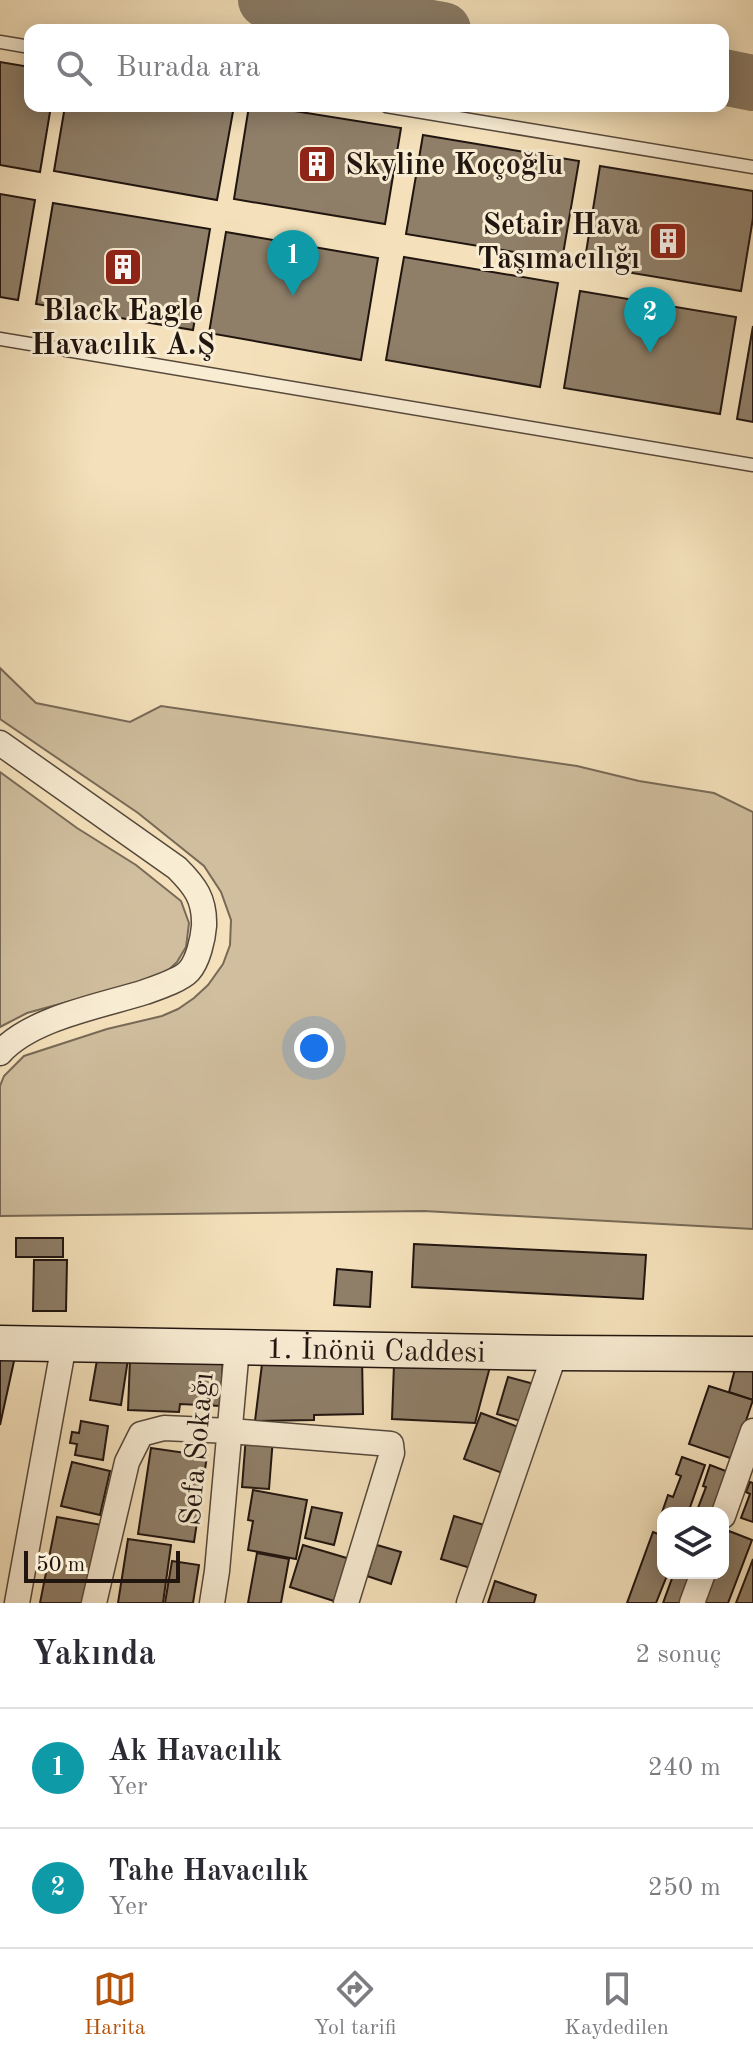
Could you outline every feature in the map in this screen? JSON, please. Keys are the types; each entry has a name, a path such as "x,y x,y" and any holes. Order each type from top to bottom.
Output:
{"main road":[{"name":"1. İnönü Caddesi","path":"0,1343 753,1354"}],"street":[{"path":"0,743 177,868 191,882 204,909 203,943 189,971 161,987 75,1012 27,1032 0,1053"},
{"path":"17,1603 64,1344"},
{"name":"Sefa Sokağı","path":"212,1603 237,1348"},
{"path":"469,1603 555,1353"},
{"path":"94,1603 127,1462 141,1434 164,1428 391,1444 392,1453 346,1603"},
{"path":"726,1507 753,1431"},
{"path":"692,1603 701,1579"}],"lane":[{"path":"0,42 24,46"},
{"path":"422,112 753,167"},
{"path":"0,339 753,465"}],"shaded area":[{"path":"0,668 36,703 130,722 161,706 577,766 639,781 714,793 753,812 753,1229 424,1211 0,1216 0,1086 4,1076 24,1056 178,1009 208,985 223,964 230,945 231,920 221,892 204,866 138,813 0,719"},
{"path":"0,772 77,828 136,865 181,901 189,923 186,947 177,962 162,976 27,1013 0,1027"}],"building":[{"path":"0,62 24,66 24,112 50,112 40,172 0,165"},
{"path":"64,112 233,112 217,200 54,171"},
{"name":"Skyline Koçoğlu","path":"248,112 301,112 401,128 385,224 234,199"},
{"path":"423,135 579,161 562,260 406,234"},
{"name":"Setair Hava Taşımacılığı","path":"600,166 753,191 753,218 741,291 584,265"},
{"path":"0,194 35,200 18,300 0,297"},
{"name":"Black Eagle Havacılık A.Ş","path":"53,203 210,229 193,330 36,304"},
{"path":"226,232 378,258 361,360 209,333"},
{"path":"404,257 558,283 540,387 386,360"},
{"path":"580,291 736,317 720,414 564,388"},
{"path":"753,326 753,422 737,419"},
{"path":"16,1238 63,1238 63,1257 16,1257"},
{"path":"414,1244 646,1255 643,1299 412,1287"},
{"path":"34,1260 67,1260 66,1311 33,1311"},
{"path":"337,1269 372,1272 370,1307 334,1305"},
{"path":"16,1352 0,1425 0,1353"},
{"path":"362,1355 363,1414 314,1415 314,1420 255,1421 263,1356"},
{"path":"223,1357 221,1406 180,1404 179,1412 128,1410 130,1359"},
{"path":"128,1359 121,1405 90,1400 97,1360"},
{"path":"491,1363 475,1423 392,1419 394,1364"},
{"path":"735,1369 753,1371 753,1400 729,1392"},
{"path":"508,1377 534,1384 524,1422 497,1414"},
{"path":"709,1386 753,1400 733,1459 689,1444"},
{"path":"481,1413 521,1428 505,1474 464,1459"},
{"path":"81,1421 108,1426 103,1460 75,1455 77,1444 70,1443 72,1432 79,1433"},
{"path":"246,1436 273,1438 269,1489 242,1487"},
{"path":"151,1448 207,1456 194,1542 138,1534"},
{"path":"682,1457 705,1465 690,1507 664,1507 668,1495 673,1497 681,1476 676,1474"},
{"path":"72,1462 110,1471 100,1515 61,1506"},
{"path":"710,1465 731,1473 719,1507 698,1507 706,1487 703,1486"},
{"path":"750,1482 753,1483 753,1522 741,1518 750,1494 746,1492"},
{"path":"253,1490 307,1500 296,1559 248,1550 253,1521 248,1520"},
{"path":"312,1507 342,1513 334,1545 305,1538"},
{"path":"454,1516 491,1527 477,1570 441,1559"},
{"path":"57,1517 102,1525 87,1603 40,1603"},
{"path":"729,1531 752,1540 728,1603 701,1603 711,1579 729,1579"},
{"path":"653,1532 657,1534 657,1579 666,1579 656,1603 627,1603"},
{"path":"128,1539 171,1545 163,1603 118,1603"},
{"path":"303,1545 350,1559 337,1602 290,1587"},
{"path":"377,1545 401,1552 391,1584 367,1576"},
{"path":"257,1553 289,1559 281,1603 248,1603"},
{"path":"753,1559 753,1603 736,1603"},
{"path":"172,1561 199,1565 193,1603 165,1603"},
{"path":"672,1579 696,1579 686,1603 663,1603"},
{"path":"495,1581 536,1595 534,1603 488,1603"}],"taxiway":[{"path":"266,0 408,24"},
{"path":"729,78 753,83"}],"place":[{"name":"Skyline Koçoğlu","path":"317,164"},
{"name":"Setair Hava Taşımacılığı","path":"668,241"},
{"name":"Black Eagle Havacılık A.Ş","path":"123,267"},
{"name":"Ak Havacılık","path":"293,296"},
{"name":"Tahe Havacılık","path":"650,353"}]}
